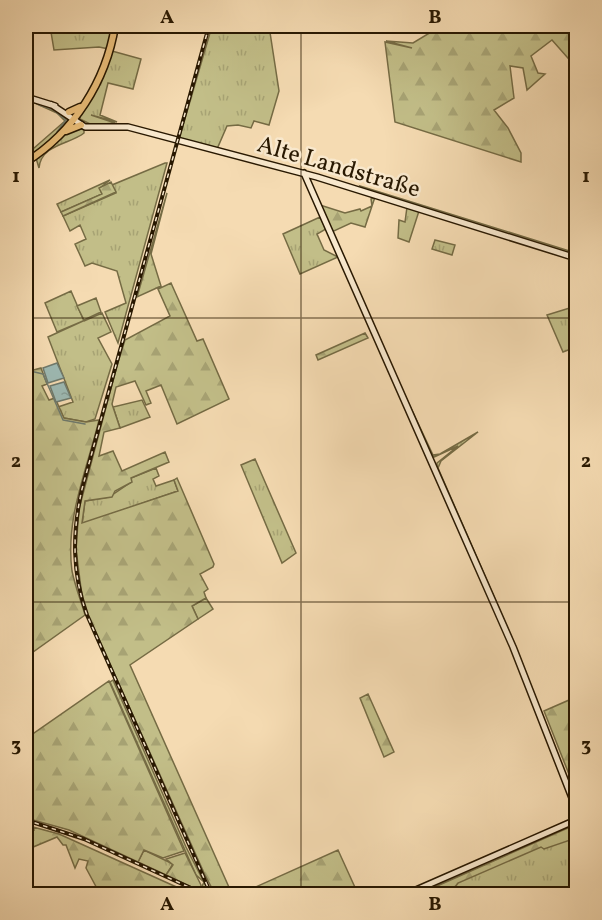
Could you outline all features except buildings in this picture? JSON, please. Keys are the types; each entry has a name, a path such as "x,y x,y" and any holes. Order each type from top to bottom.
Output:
{"main road":[{"path":"26,162 60,134 87,100 105,66 115,26"},
{"path":"69,112 78,109 87,100"},
{"path":"60,134 81,125"}],"street":[{"path":"26,97 69,112 74,118"},
{"path":"52,105 89,127"},
{"name":"Alte Landstraße","path":"74,118 81,125 89,127 128,127 317,177 576,258"},
{"path":"305,175 504,626 576,808"},
{"path":"311,191 312,181 317,177"},
{"path":"407,894 576,820"}],"green space":[{"path":"50,26 114,26 109,49 99,47 54,50"},
{"path":"212,26 269,26 279,91 269,125 254,121 251,128 238,125 227,126 217,149 179,139"},
{"path":"441,26 576,26 576,73 575,66 552,40 531,56 538,73 545,74 527,90 523,68 510,66 514,98 494,110 508,128 521,153 521,162 395,122 385,42 412,48 386,41 413,43"},
{"path":"112,51 141,59 133,89 108,83 100,115 117,122 91,115 115,123 92,125 80,119 80,114 101,80"},
{"path":"26,99 50,106 68,120 58,133 26,160 26,155 65,121 57,113"},
{"path":"74,128 84,129 84,133 51,149 41,160 39,168 36,158"},
{"path":"167,163 118,343 105,312 126,303 117,271 92,263 85,266 75,244 86,239 80,225 70,231 63,216 116,193 112,185"},
{"path":"110,180 100,188 102,194 61,212 57,204"},
{"path":"111,182 116,192 63,216 61,212 102,194 99,188"},
{"path":"360,186 576,253 576,255 361,188"},
{"path":"167,193 151,254 161,286 137,297"},
{"path":"320,205 345,213 360,209 361,211 372,206 365,227 351,223 334,231"},
{"path":"407,207 419,211 409,242 398,238 399,220 405,222"},
{"path":"320,217 326,229 317,234 324,250 338,257 300,274 283,234"},
{"path":"435,240 455,245 452,255 432,249"},
{"path":"171,283 197,341 203,339 229,399 177,424 161,385 146,391 151,403 146,405 135,381 116,387 112,404 120,428 104,432 99,456 113,451 122,471 165,452 169,462 131,478 132,482 115,491 112,497 85,501 82,523 178,491 174,480 177,478 214,564 213,567 200,574 208,589 204,592 206,598 192,606 198,619 130,665 232,894 215,894 205,875 83,604 76,549 79,509 125,340 170,316 158,289"},
{"path":"71,291 84,321 102,313 111,332 98,338 112,364 95,419 86,422 64,418 58,407 73,402 48,337 83,321 57,332 45,303"},
{"path":"96,298 101,312 84,320 77,306"},
{"path":"576,306 576,347 563,352 547,315"},
{"path":"365,333 368,338 318,360 316,355"},
{"path":"378,338 433,455 440,454 478,432 441,461 438,468 518,652 576,803 530,685 437,468 437,463 458,446 434,457 431,454"},
{"path":"41,368 47,384 42,386 49,400 55,398 64,418 86,422 99,420 78,494 72,532 72,571 85,615 26,657 26,372"},
{"path":"142,400 150,417 120,428 113,407"},
{"path":"255,459 296,553 282,563 241,465"},
{"path":"156,468 159,476 153,479 156,486 174,480 178,491 82,524 85,501 109,497 131,482 131,478"},
{"path":"206,598 213,609 198,619 192,606"},
{"path":"113,680 186,847 204,882 196,875 110,682"},
{"path":"109,681 184,851 163,858 144,850 138,862 69,830 26,818 27,738"},
{"path":"368,694 394,752 384,757 360,698"},
{"path":"576,697 576,792 544,711"},
{"path":"576,826 576,894 419,894 570,827"},
{"path":"576,826 576,845 570,840 544,849 541,847 458,883 446,892 419,894 570,827"},
{"path":"33,827 59,834 192,894 100,894 86,868 88,861 79,859 75,868 66,845 63,845 57,837 26,850 26,831 34,830"},
{"path":"144,850 173,864 166,875 138,862"},
{"path":"338,850 358,894 240,894"},
{"path":"185,853 201,885 200,891 166,875 173,865 166,859"},
{"path":"204,882 210,894 200,891"}],"water":[{"path":"57,363 64,378 48,383 43,368"},
{"path":"64,382 71,398 56,402 50,386"}],"waterway":[{"path":"39,105 52,109 66,120 57,132"},
{"path":"26,370 43,374 63,420 85,424"}],"railway":[{"path":"209,26 82,489 76,521 75,553 78,584 87,615 211,894"},
{"path":"26,820 84,839 204,894"}]}
